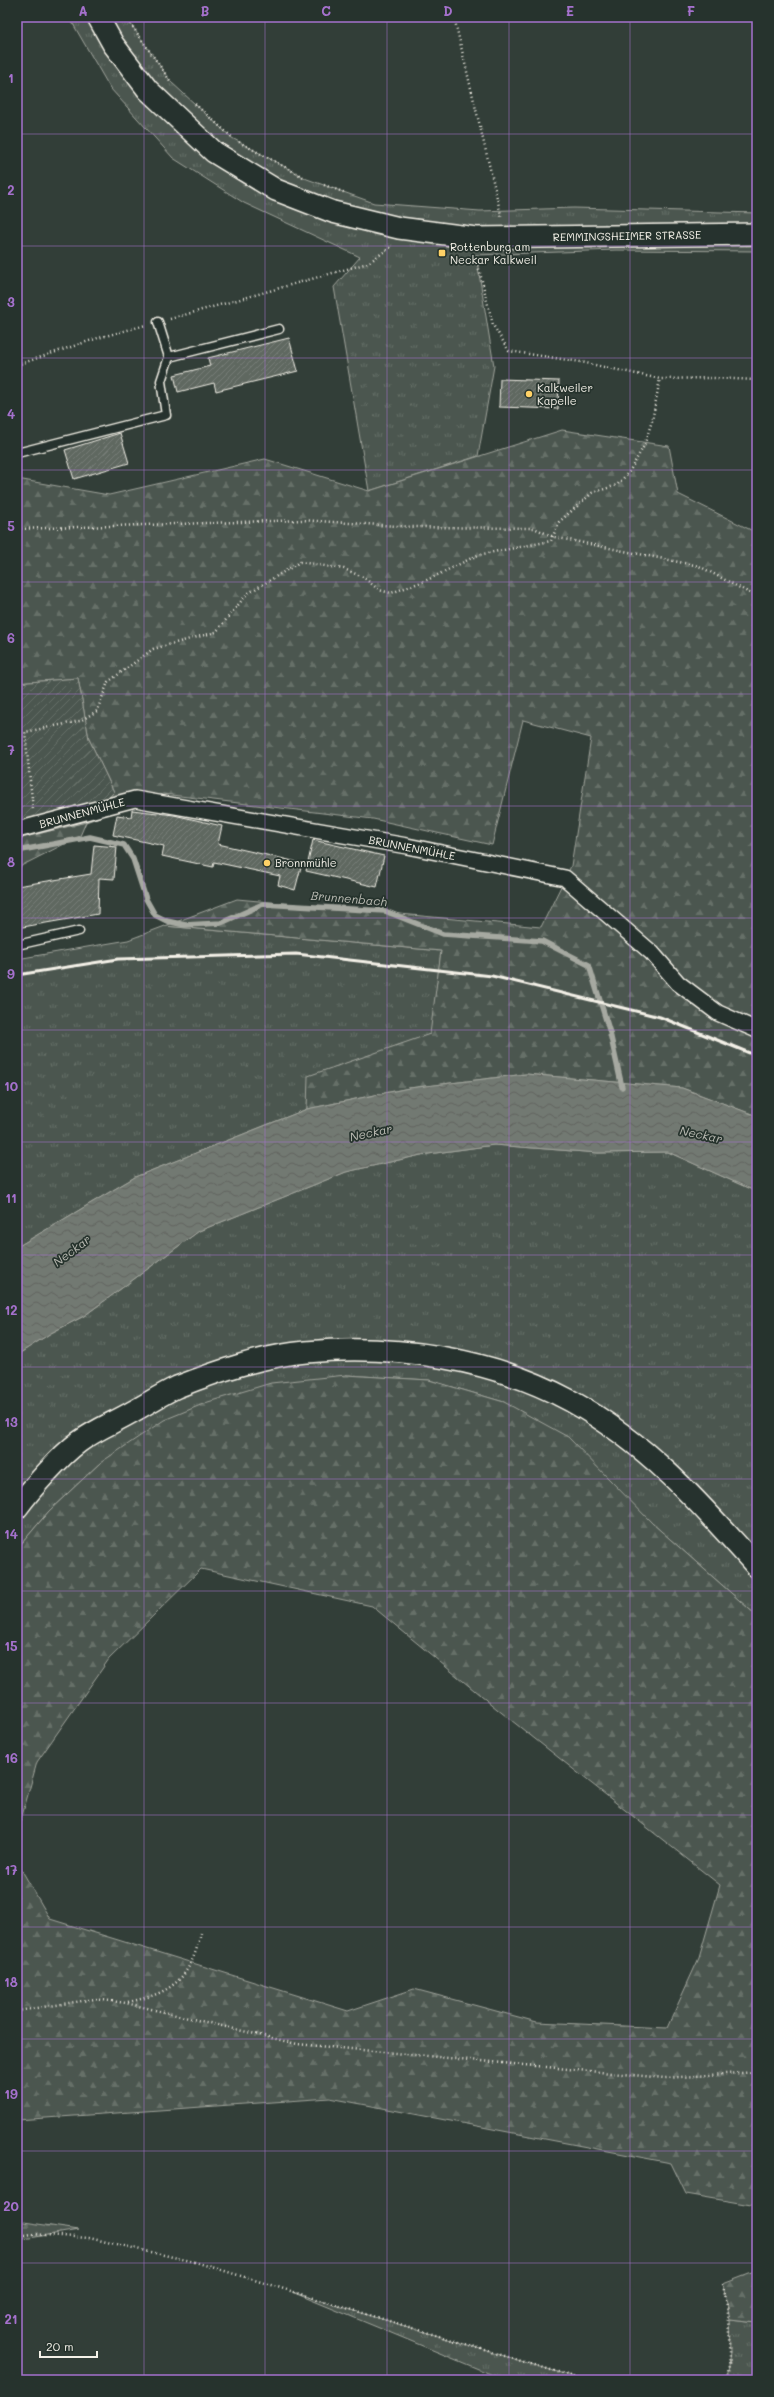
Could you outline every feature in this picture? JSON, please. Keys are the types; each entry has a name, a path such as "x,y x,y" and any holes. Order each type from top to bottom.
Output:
{"main road":[{"name":"REMMINGSHEIMER STRASSE","path":"98,17 113,44 148,90 214,152 276,190 333,212 399,228 476,238 757,234"},
{"path":"17,1508 27,1494 79,1442 175,1388 229,1368 305,1352 348,1350 400,1352 445,1358 493,1370 534,1384 569,1400 611,1426 650,1455 691,1493 757,1566"}],"street":[{"name":"BRUNNENMÜHLE","path":"17,830 135,799 407,846 565,878 652,953 678,983 718,1013 757,1030"}],"lane":[{"path":"17,453 166,415 161,381 169,357 158,322"},
{"path":"169,357 279,329"},
{"path":"17,945 79,931"}],"path":[{"path":"126,17 176,87"},
{"path":"454,17 506,238"},
{"path":"193,102 232,138 307,179"},
{"path":"322,184 352,195"},
{"path":"494,218 501,218"},
{"path":"17,366 98,338 368,263 392,247 399,228"},
{"path":"476,238 476,255 493,325 510,351 581,362 660,379 712,378 757,380"},
{"path":"35,825 25,732 80,721 97,710 108,682 153,649 216,632 247,594 300,562 344,569 362,577 378,590 391,593 427,580 478,555 515,546 544,544 554,537 557,524 592,494 617,485 629,472 644,446 652,421 660,379"},
{"path":"17,529 302,520 412,527 534,528 554,537 699,566 757,597"},
{"path":"126,2003 151,1998 176,1986 196,1954 201,1934"},
{"path":"17,2011 95,1999 126,2003 298,2044 666,2078 757,2072"},
{"path":"17,2236 32,2234 89,2238 195,2262 584,2380"},
{"path":"723,2284 730,2320 731,2339 731,2352 727,2380"}],"green space":[{"path":"69,17 126,17 171,82 232,138 307,179 374,203 480,211 574,208 757,213 757,251 616,250 476,255 494,366 478,456 369,491 334,287 360,257 244,203 173,158 110,88"},
{"path":"562,430 669,446 678,494 757,533 757,1116 682,1088 526,1074 409,1088 307,1109 308,1076 430,1034 441,951 165,926 237,899 541,927 571,866 591,738 523,720 492,845 373,819 163,794 86,822 114,792 89,739 78,678 17,683 17,479 109,495 265,459 369,491"},
{"path":"78,678 89,739 114,792 86,822 17,839 17,683"},
{"path":"86,822 80,836 17,868 17,839"},
{"path":"165,926 441,951 431,1034 309,1076 307,1109 135,1177 17,1247 17,959 128,940"},
{"path":"494,1145 598,1153 668,1152 757,1192 757,1616 653,1524 504,1402 429,1380 346,1375 100,1463 49,1511 17,1549 17,1355 51,1333 84,1316 199,1231 346,1172 421,1155"},
{"path":"346,1375 429,1380 504,1402 568,1437 653,1524 757,1616 757,2206 686,2194 671,2163 330,2098 17,2120 17,1862 50,1919 348,2011 414,1989 537,2022 667,2028 699,1958 720,1885 497,1709 372,1606 201,1569 109,1659 37,1762 17,1834 17,1549 49,1511 100,1463 164,1420 208,1402 271,1383"},
{"path":"17,2221 79,2230 17,2240"},
{"path":"757,2271 757,2322 730,2319 723,2284"},
{"path":"292,2292 584,2380 505,2380"},
{"path":"730,2319 757,2322 757,2380 727,2380 731,2352"}],"water":[{"name":"Neckar","path":"526,1074 682,1088 757,1116 757,1192 668,1152 598,1153 494,1145 421,1155 346,1172 199,1231 84,1316 51,1333 17,1355 17,1247 135,1177 307,1109 409,1088"}],"building":[{"path":"289,338 298,371 216,391 214,383 178,392 174,375 210,366 208,358"},
{"name":"Kalkweiler Kapelle","path":"500,379 559,381 558,409 499,407"},
{"path":"120,433 129,463 74,479 65,450"},
{"path":"132,810 174,815 222,826 218,844 302,863 295,890 278,885 280,876 214,862 213,867 162,856 164,846 113,835 117,815 131,817"},
{"path":"313,840 384,856 377,887 306,871"},
{"path":"94,845 117,847 114,879 99,878 98,914 17,928 17,886 91,874"}],"waterway":[{"name":"Brunnenbach","path":"17,851 90,837 124,845 133,859 146,899 155,915 167,921 185,925 221,923 263,904 385,911 443,934 542,941 589,965 610,1033 622,1087"}],"railway":[{"path":"17,975 118,959 296,954 492,976 660,1017 757,1056"}],"place":[{"name":"Rottenburg am Neckar Kalkweil","path":"442,253"},
{"name":"Kalkweiler Kapelle","path":"529,394"},
{"name":"Bronnmühle","path":"267,863"}]}
